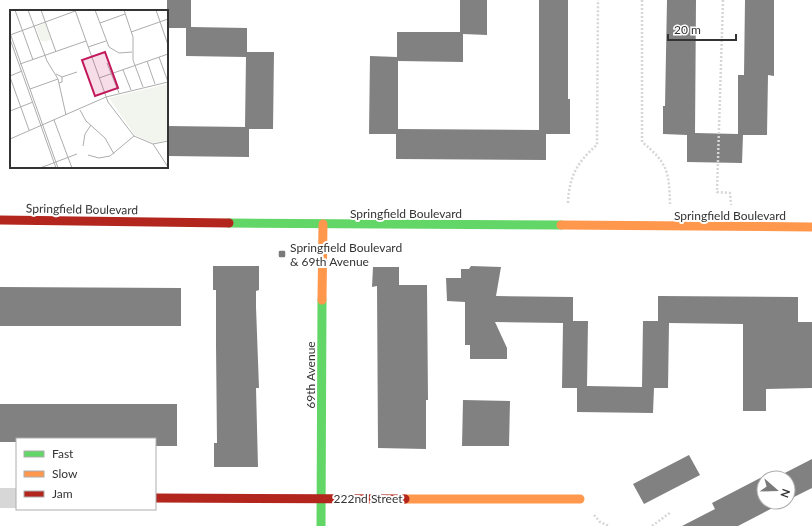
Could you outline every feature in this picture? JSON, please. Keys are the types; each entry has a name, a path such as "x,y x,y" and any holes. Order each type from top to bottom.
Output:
{"main road":[{"name":"Springfield Boulevard","path":"0,220 322,224 812,227"},
{"name":"69th Avenue","path":"321,526 322,224"},
{"name":"222nd Street","path":"156,498 580,499"}],"street":[{"path":"0,498 16,498"}],"path":[{"path":"567,226 569,187 573,176 584,156 597,145 598,0"},
{"path":"642,0 642,142 656,153 665,165 670,183 671,226"},
{"path":"723,0 717,192 730,193 734,227"},
{"path":"652,526 671,512"}],"building":[{"path":"167,0 191,0 191,27 247,28 247,52 274,52 273,129 249,129 249,157 168,156 168,126 245,127 246,57 186,56 186,28 168,28"},
{"path":"460,0 487,0 487,35 463,34 463,62 398,61 398,129 539,130 539,0 568,0 568,99 570,99 570,134 546,134 546,160 396,159 396,134 369,134 370,56 397,57 397,32 460,32"},
{"path":"667,0 696,0 695,133 738,134 738,75 744,75 745,0 774,0 774,76 768,75 767,135 743,135 742,163 687,162 687,135 663,134"},
{"path":"213,266 259,266 259,290 256,291 259,388 256,388 258,467 214,467 214,443 217,443 216,290 213,290"},
{"path":"471,266 501,267 496,296 573,297 573,321 588,321 587,386 642,387 643,321 658,321 658,296 798,297 798,322 812,322 812,388 766,389 766,411 743,411 743,324 669,323 668,388 654,388 653,413 577,412 577,388 562,388 563,323 495,322 507,348 507,359 470,359 470,345 465,345 465,302 447,301 446,278 461,278 461,269 469,269"},
{"path":"373,267 399,267 399,285 427,285 428,400 426,400 426,449 378,448 377,286 372,287"},
{"path":"0,287 181,288 181,326 0,326"},
{"path":"463,400 510,401 509,446 462,446"},
{"path":"0,404 177,404 177,446 156,446 156,438 16,438 16,442 0,442"},
{"path":"689,455 700,475 644,504 633,484"},
{"path":"812,459 812,488 796,496 796,470 791,470"},
{"path":"756,480 756,510 769,510 738,526 682,526 715,509 712,503"}],"traffic: fast":[{"path":"229,223 561,225"},
{"path":"321,526 322,300"}],"traffic: slow":[{"path":"322,300 323,224"},
{"path":"561,225 812,227"},
{"path":"405,499 580,499"}],"traffic: jam":[{"path":"0,220 229,223"},
{"path":"156,498 405,499"}],"place":[{"name":"Springfield Boulevard & 69th Avenue","path":"282,254"}]}
